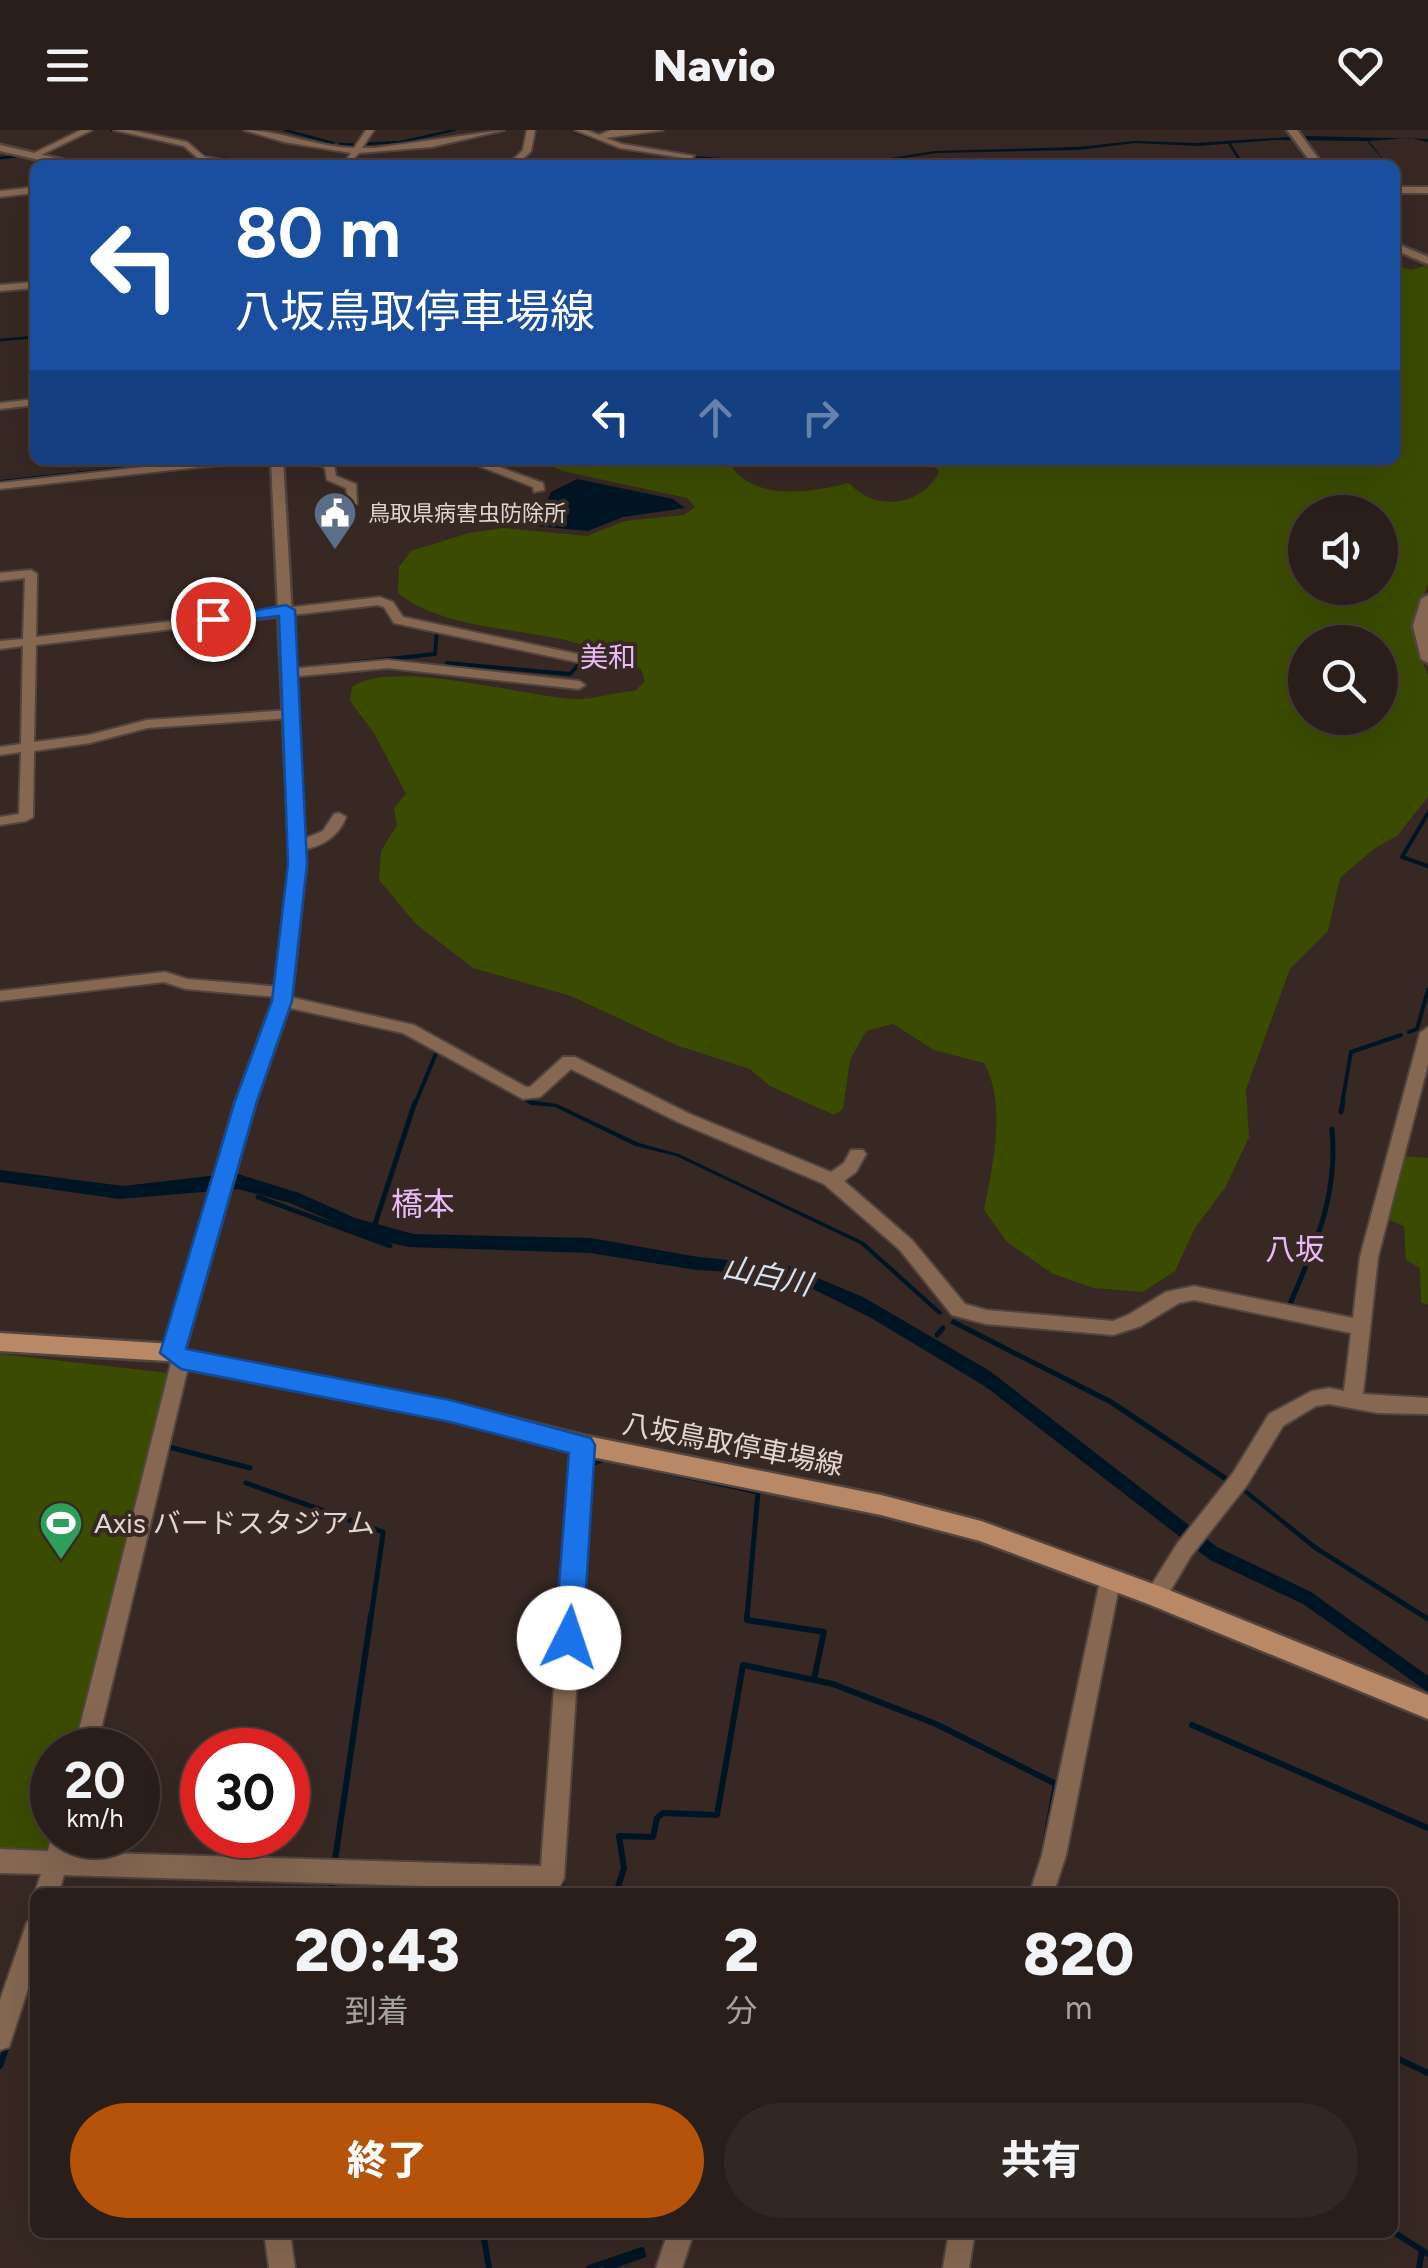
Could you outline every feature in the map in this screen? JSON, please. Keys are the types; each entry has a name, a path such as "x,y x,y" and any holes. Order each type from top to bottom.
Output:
{"main road":[{"name":"八坂鳥取停車場線","path":"0,1342 177,1356 450,1411 582,1445 882,1505 981,1532 1156,1596 1428,1707"}],"street":[{"path":"34,155 88,130"},
{"path":"118,130 187,144 202,159 210,160"},
{"path":"248,130 310,148 357,150 420,149 500,130"},
{"path":"280,130 357,150"},
{"path":"349,160 370,130"},
{"path":"517,160 526,152 531,130"},
{"path":"579,130 620,146 690,156"},
{"path":"598,138 617,131 658,130"},
{"path":"1292,130 1314,160"},
{"path":"0,148 54,160"},
{"path":"1400,190 1428,190"},
{"path":"0,194 30,191"},
{"path":"1400,248 1428,262"},
{"path":"0,288 30,285"},
{"path":"0,406 30,403"},
{"path":"0,486 191,465"},
{"path":"90,1728 225,1168 282,997 297,847 276,465"},
{"path":"328,465 331,478 354,489 353,502"},
{"path":"484,465 539,485 538,490"},
{"path":"0,577 31,574 26,817 0,821"},
{"path":"1428,599 1420,626 1428,659"},
{"path":"0,645 380,602 389,605 398,620 596,662"},
{"path":"289,673 388,664 579,685"},
{"path":"0,752 90,739 147,724 291,714"},
{"path":"297,847 322,839 337,826 339,817"},
{"path":"0,996 164,977 186,984 282,997 408,1029 523,1093 534,1093 569,1061 684,1118 832,1181 906,1244 948,1301 976,1316 1113,1328 1133,1322 1186,1293 1286,1309 1358,1328"},
{"path":"1352,1397 1369,1258 1428,1033"},
{"path":"832,1181 850,1168 857,1154"},
{"path":"1156,1596 1184,1550 1240,1479 1276,1420 1312,1399 1352,1397 1378,1404 1428,1406"},
{"path":"0,1861 57,1862 79,1867 552,1878 582,1445"},
{"path":"1043,1888 1054,1855 1110,1581"},
{"path":"48,1888 58,1858"},
{"path":"0,2038 30,1945"},
{"path":"279,2238 282,2268"},
{"path":"669,2268 679,2238"},
{"path":"956,2268 961,2238"}],"green space":[{"path":"1428,265 1428,584 1413,623 1415,643 1428,675 1428,797 1397,836 1375,848 1340,878 1328,931 1290,969 1246,1089 1249,1137 1225,1188 1195,1228 1175,1271 1143,1292 1094,1288 1053,1274 1007,1242 984,1210 996,1116 991,1079 984,1063 934,1050 893,1024 866,1031 850,1060 843,1109 834,1115 770,1086 750,1069 676,1045 571,996 473,968 416,924 379,880 381,851 397,825 394,808 406,794 374,733 350,701 352,687 371,679 426,677 581,699 635,691 645,681 641,669 581,645 455,620 398,593 399,567 411,551 469,533 503,528 587,536 625,521 684,515 695,507 687,498 549,465 731,465 741,477 769,489 802,491 849,483 871,498 897,502 921,493 931,484 939,472 934,465 1400,465 1400,267 1411,270"},
{"path":"1402,1156 1428,1158 1428,1305 1421,1302 1420,1268 1406,1260 1404,1226 1385,1218"},
{"name":"Axis バードスタジアム","path":"0,1354 169,1373 81,1728 30,1728 30,1855 0,1854"}],"water":[{"path":"563,130 640,152 751,160 726,160 636,153"},
{"path":"1305,136 1404,138 1369,141 1383,160 1367,141 1274,140 1198,146 1135,143 1079,150 936,153 879,160 935,151 1078,147 1134,141 1196,143"},
{"path":"577,479 673,499 685,508 623,517 588,531 535,526 551,492"},
{"path":"436,1049 529,1100 557,1104 639,1143 679,1154 864,1242 943,1313 939,1315 860,1244 676,1156 635,1146 555,1107 531,1105"},
{"path":"0,1170 123,1186 235,1173 299,1193 355,1218 413,1234 591,1238 698,1257 789,1266 863,1297 990,1371 1217,1547 1311,1592 1428,1676 1428,1692 1303,1604 1210,1560 986,1387 871,1318 807,1286 762,1274 697,1270 590,1253 409,1247 372,1239 290,1203 238,1189 119,1199 0,1182"},
{"path":"953,1319 1113,1400 1231,1479 1226,1482 1109,1404 950,1323"},
{"path":"1247,1490 1317,1546 1428,1616 1428,1622 1313,1549 1243,1492"}],"waterway":[{"path":"111,130 183,146"},
{"path":"285,130 333,143"},
{"path":"362,144 401,142 454,130"},
{"path":"1229,143 1240,160"},
{"path":"340,144 358,145"},
{"path":"197,149 207,157 236,160"},
{"path":"0,158 20,156"},
{"path":"0,340 30,337"},
{"path":"0,482 158,465"},
{"path":"333,665 435,654 437,630"},
{"path":"447,663 570,674 580,663"},
{"path":"1428,813 1402,857 1428,866"},
{"path":"1409,1032 1417,1029 1428,990"},
{"path":"1342,1104 1351,1052 1401,1035"},
{"path":"415,1104 437,1051"},
{"path":"374,1227 415,1102"},
{"path":"1341,1112 1343,1102"},
{"path":"1290,1304 1323,1219 1332,1176 1332,1129"},
{"path":"258,1197 390,1246"},
{"path":"937,1335 943,1328"},
{"path":"168,1451 169,1447 250,1468"},
{"path":"589,1465 605,1459 758,1492 747,1617"},
{"path":"246,1483 383,1532"},
{"path":"371,1617 383,1534"},
{"path":"335,1860 371,1615"},
{"path":"747,1617 824,1632 814,1679"},
{"path":"618,1888 624,1868 619,1836 653,1837 657,1818 663,1813 717,1815 743,1665 833,1684 936,1724 1056,1784 1044,1850"},
{"path":"1192,1725 1428,1828"},
{"path":"561,1888 562,1878"},
{"path":"331,1888 332,1882"},
{"path":"0,2066 7,2045"},
{"path":"1398,2059 1428,2073"},
{"path":"1398,2235 1428,2254"},
{"path":"484,2238 489,2268"},
{"path":"589,2268 642,2250"},
{"path":"1419,2268 1422,2251"},
{"path":"606,2268 643,2255"}],"place":[{"name":"鳥取県病害虫防除所","path":"335,551"},
{"name":"Axis バードスタジアム","path":"61,1561"}],"district":[{"name":"美和","path":"608,657"},
{"name":"橋本","path":"423,1204"},
{"name":"八坂","path":"1295,1250"}],"route":[{"path":"213,619 286,610 298,864 282,1001 225,1168 208,1243 173,1353 181,1359 450,1411 582,1445 569,1638"}],"water label":[{"name":"山白川","path":"767,1276"}]}
